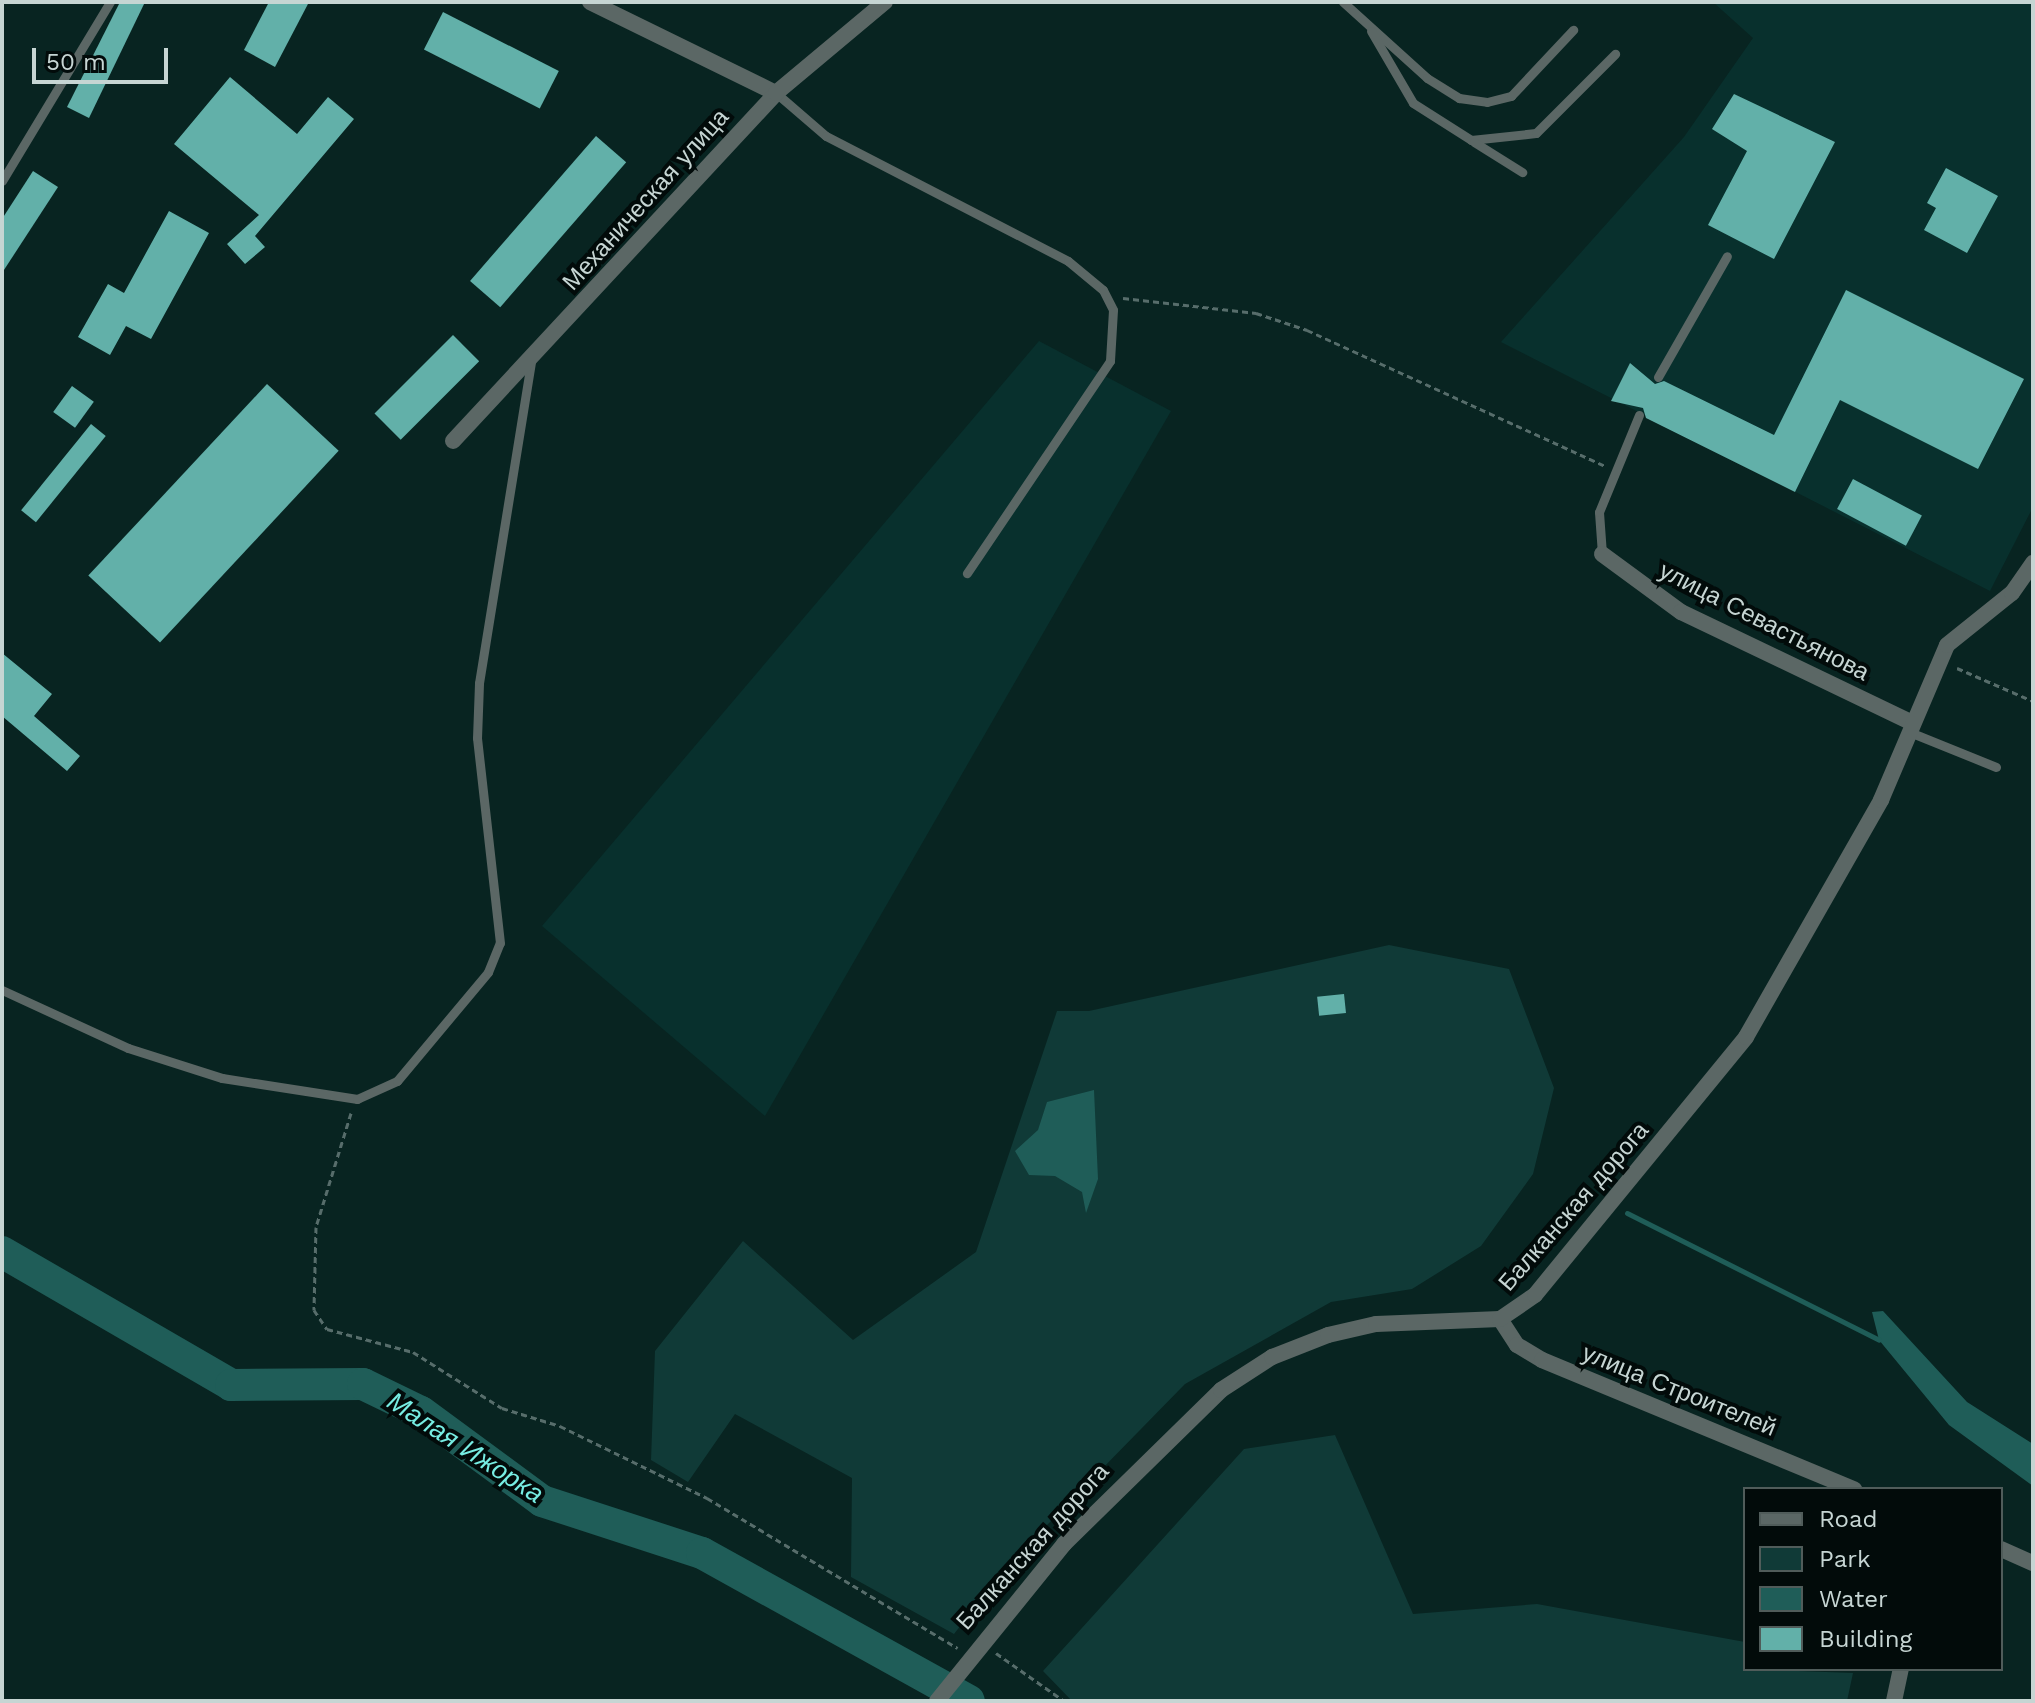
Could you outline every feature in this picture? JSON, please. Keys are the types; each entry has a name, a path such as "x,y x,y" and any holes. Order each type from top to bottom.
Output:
{"street":[{"path":"590,2 776,93"},
{"name":"Механическая улица","path":"453,441 531,362 776,93 823,61 885,2"},
{"name":"улица Севастьянова","path":"1602,554 1681,612 1909,727"},
{"name":"Балканская дорога","path":"937,1701 978,1642 1170,1435 1272,1357 1376,1324 1500,1319 1535,1295 1746,1037 1847,864 1939,660 1962,629 2012,593 2033,563"},
{"name":"улица Строителей","path":"1500,1319 1517,1345 1542,1360 1849,1487"},
{"path":"2003,1550 2033,1563"},
{"path":"1894,1701 1901,1671"}],"lane":[{"path":"2,181 110,2"},
{"path":"1343,2 1371,31 1459,98 1487,102 1511,96 1573,30"},
{"path":"1371,31 1413,103 1522,172"},
{"path":"1471,140 1536,133 1615,54"},
{"path":"776,93 826,136 1068,261 1103,290 1114,321 1110,361 967,573"},
{"path":"1658,377 1727,256"},
{"path":"2,990 128,1048 222,1078 357,1099 397,1081 488,972 500,943 477,738 479,683 531,362"},
{"path":"1602,554 1599,512 1613,468 1639,415"},
{"path":"1909,727 1996,767"}],"path":[{"path":"1103,290 1167,308 1256,313 1307,330 1613,468"},
{"path":"1939,660 2033,701"},
{"path":"357,1099 316,1227 314,1310 327,1329 413,1352 502,1408 560,1426 707,1498 968,1657"},
{"path":"978,1642 1064,1701"}],"shaded area":[{"path":"1713,2 2033,2 2033,507 1990,591 1501,342 1684,137 1753,38"},
{"path":"1039,341 1171,411 765,1116 542,926"}],"green space":[{"path":"1389,945 1509,969 1554,1088 1533,1174 1481,1246 1412,1289 1331,1302 1185,1384 1009,1564 954,1634 851,1577 852,1478 735,1414 688,1482 651,1460 655,1351 743,1241 853,1340 976,1252 1057,1011 1089,1011"},
{"path":"1335,1435 1413,1614 1537,1604 1743,1642 1743,1671 1853,1673 1847,1701 1072,1701 1043,1671 1244,1449"}],"water":[{"path":"1094,1090 1098,1179 1086,1213 1082,1192 1055,1176 1029,1175 1015,1151 1038,1130 1047,1102"},
{"path":"1883,1311 1967,1402 2033,1444 2033,1486 1949,1425 1879,1340 1872,1312"}],"building":[{"path":"120,2 145,2 89,118 67,107"},
{"path":"269,2 309,2 275,67 244,50"},
{"path":"443,12 559,71 540,108 424,49"},
{"path":"230,77 297,134 328,97 354,119 255,236 265,247 245,264 227,244 259,215 174,144"},
{"path":"1734,94 1835,142 1774,259 1708,225 1747,151 1712,129"},
{"path":"596,136 626,162 500,307 470,281"},
{"path":"1946,168 1998,196 1967,253 1924,230 1936,208 1927,203"},
{"path":"33,171 58,187 2,273 2,219"},
{"path":"169,211 209,233 151,339 126,326 110,355 78,337 108,284 124,293"},
{"path":"1846,290 2024,379 1978,469 1840,400 1795,492 1646,418 1643,408 1611,401 1630,363 1655,384 1664,381 1774,435"},
{"path":"453,335 479,361 401,440 375,413"},
{"path":"267,384 339,451 160,642 88,576"},
{"path":"72,386 94,402 75,428 53,412"},
{"path":"91,424 106,436 36,522 21,510"},
{"path":"1853,479 1922,516 1906,546 1837,509"},
{"path":"2,653 52,694 34,716 80,756 67,771 2,716"},
{"path":"1344,994 1346,1013 1319,1016 1317,997"}],"waterway":[{"path":"1627,1213 1879,1340"},
{"name":"Малая Ижорка","path":"2,1252 231,1385 363,1384 421,1412 542,1501 702,1553 969,1701"}]}
